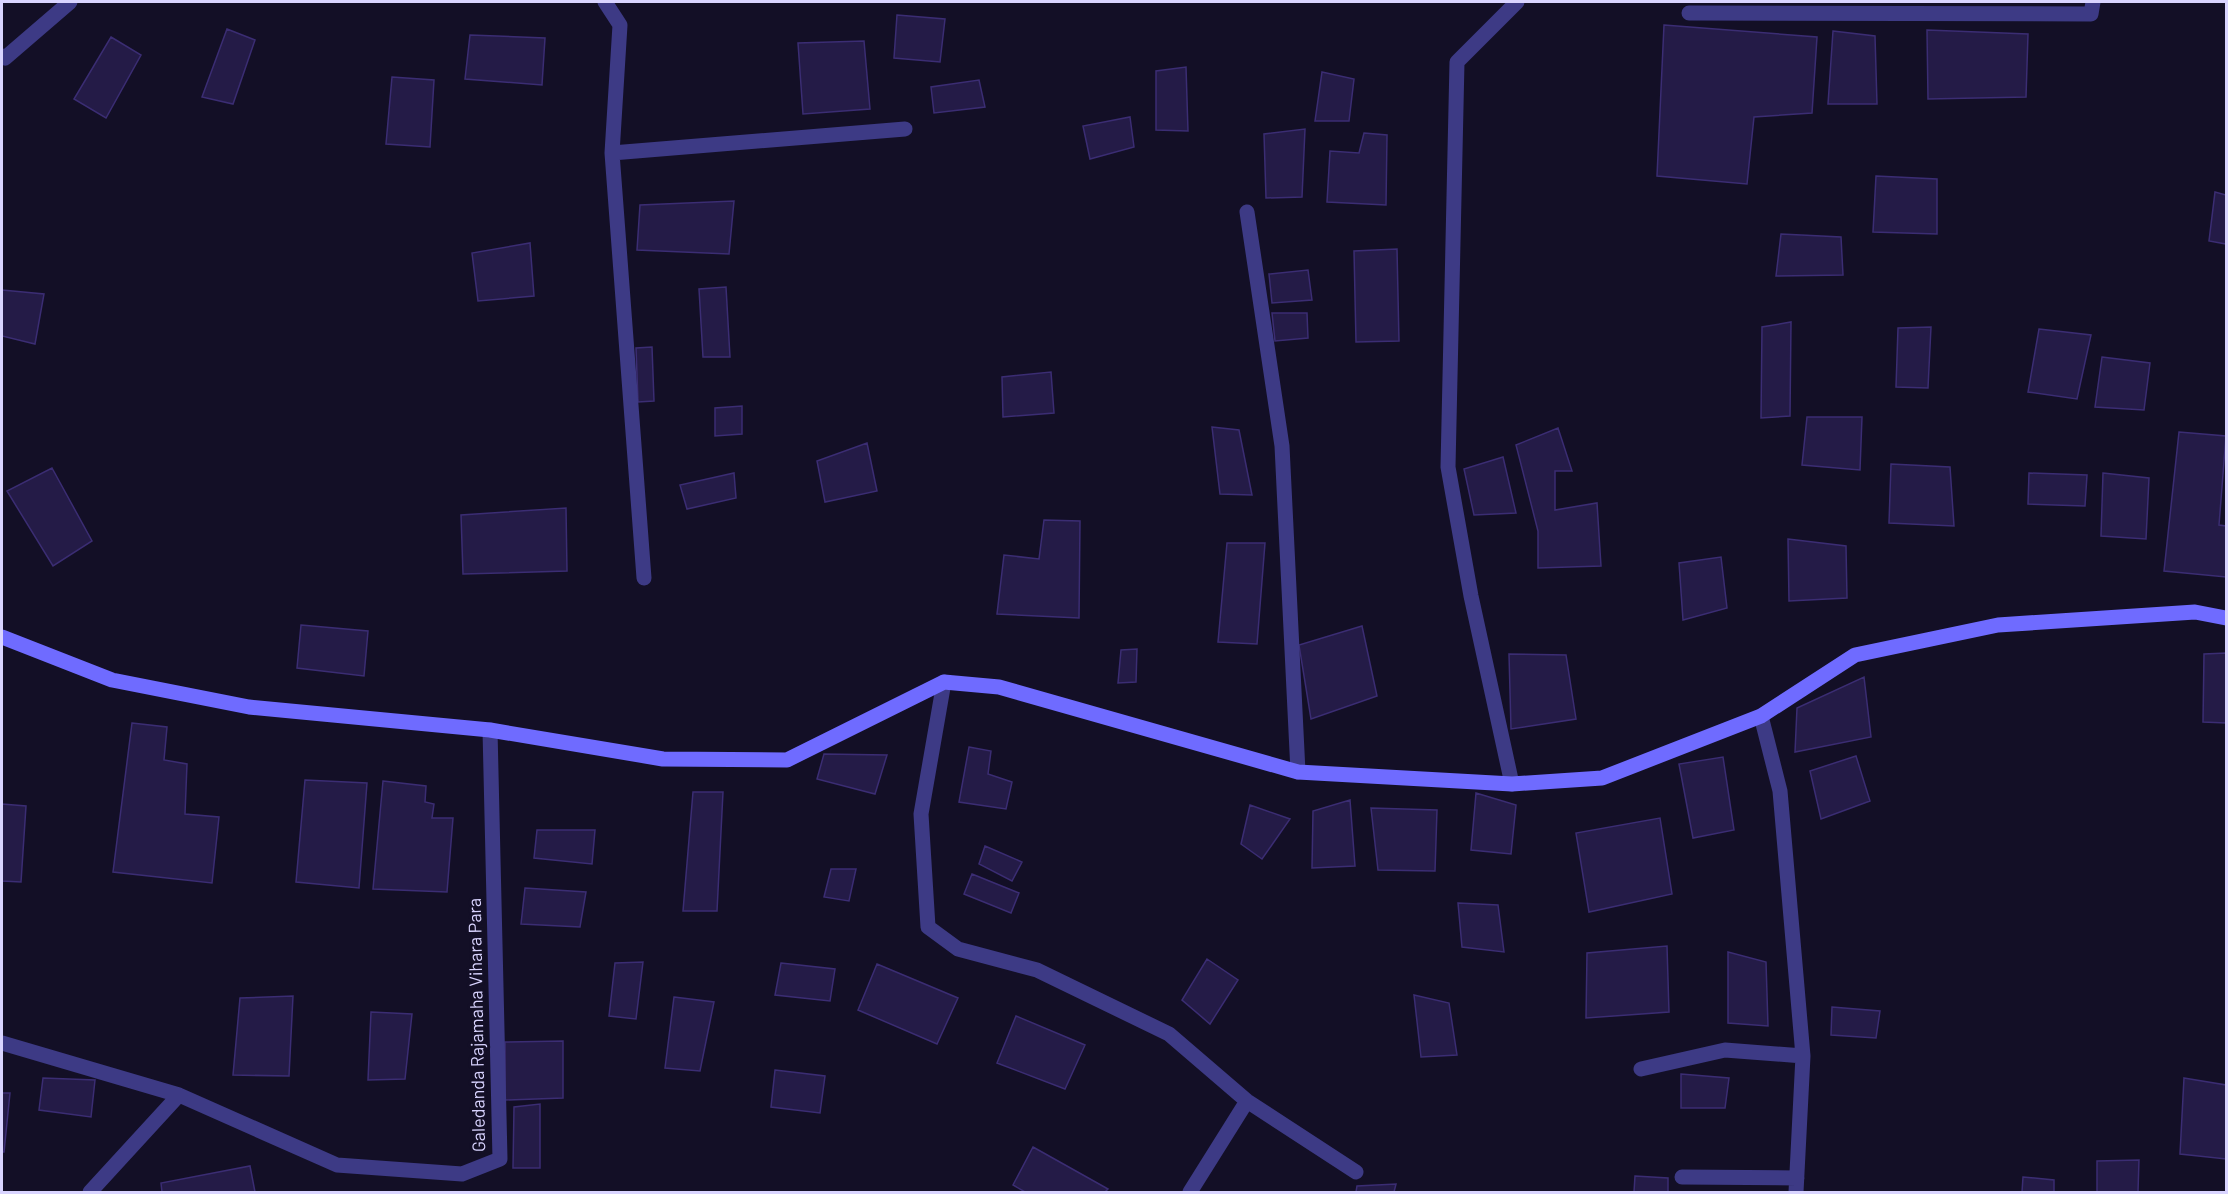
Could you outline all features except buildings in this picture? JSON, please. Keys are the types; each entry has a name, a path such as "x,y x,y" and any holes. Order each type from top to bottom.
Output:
{"street":[{"path":"2,56 5,58 70,2"},
{"path":"605,2 620,25 612,153 644,578"},
{"path":"1512,784 1472,596 1448,467 1457,62 1517,2"},
{"path":"1689,14 2091,14 2094,2"},
{"path":"612,153 905,129"},
{"path":"1247,212 1282,446 1298,772"},
{"path":"2,637 112,680 249,707 490,730 663,759 787,760 944,682 999,687 1298,772 1512,784 1602,778 1761,716 1855,655 1866,652 1998,625 2195,612 2226,618"},
{"path":"944,682 921,814 928,927 958,949 1036,970 1169,1034 1248,1101 1356,1172"},
{"path":"1682,1177 1796,1185 1803,1056 1780,791 1761,716"},
{"name":"Galedanda Rajamaha Vihara Para","path":"2,1043 179,1095 337,1165 462,1174 500,1159 490,730"},
{"path":"1641,1069 1725,1050 1803,1056"},
{"path":"90,1192 179,1095"},
{"path":"1190,1192 1248,1101"}]}
